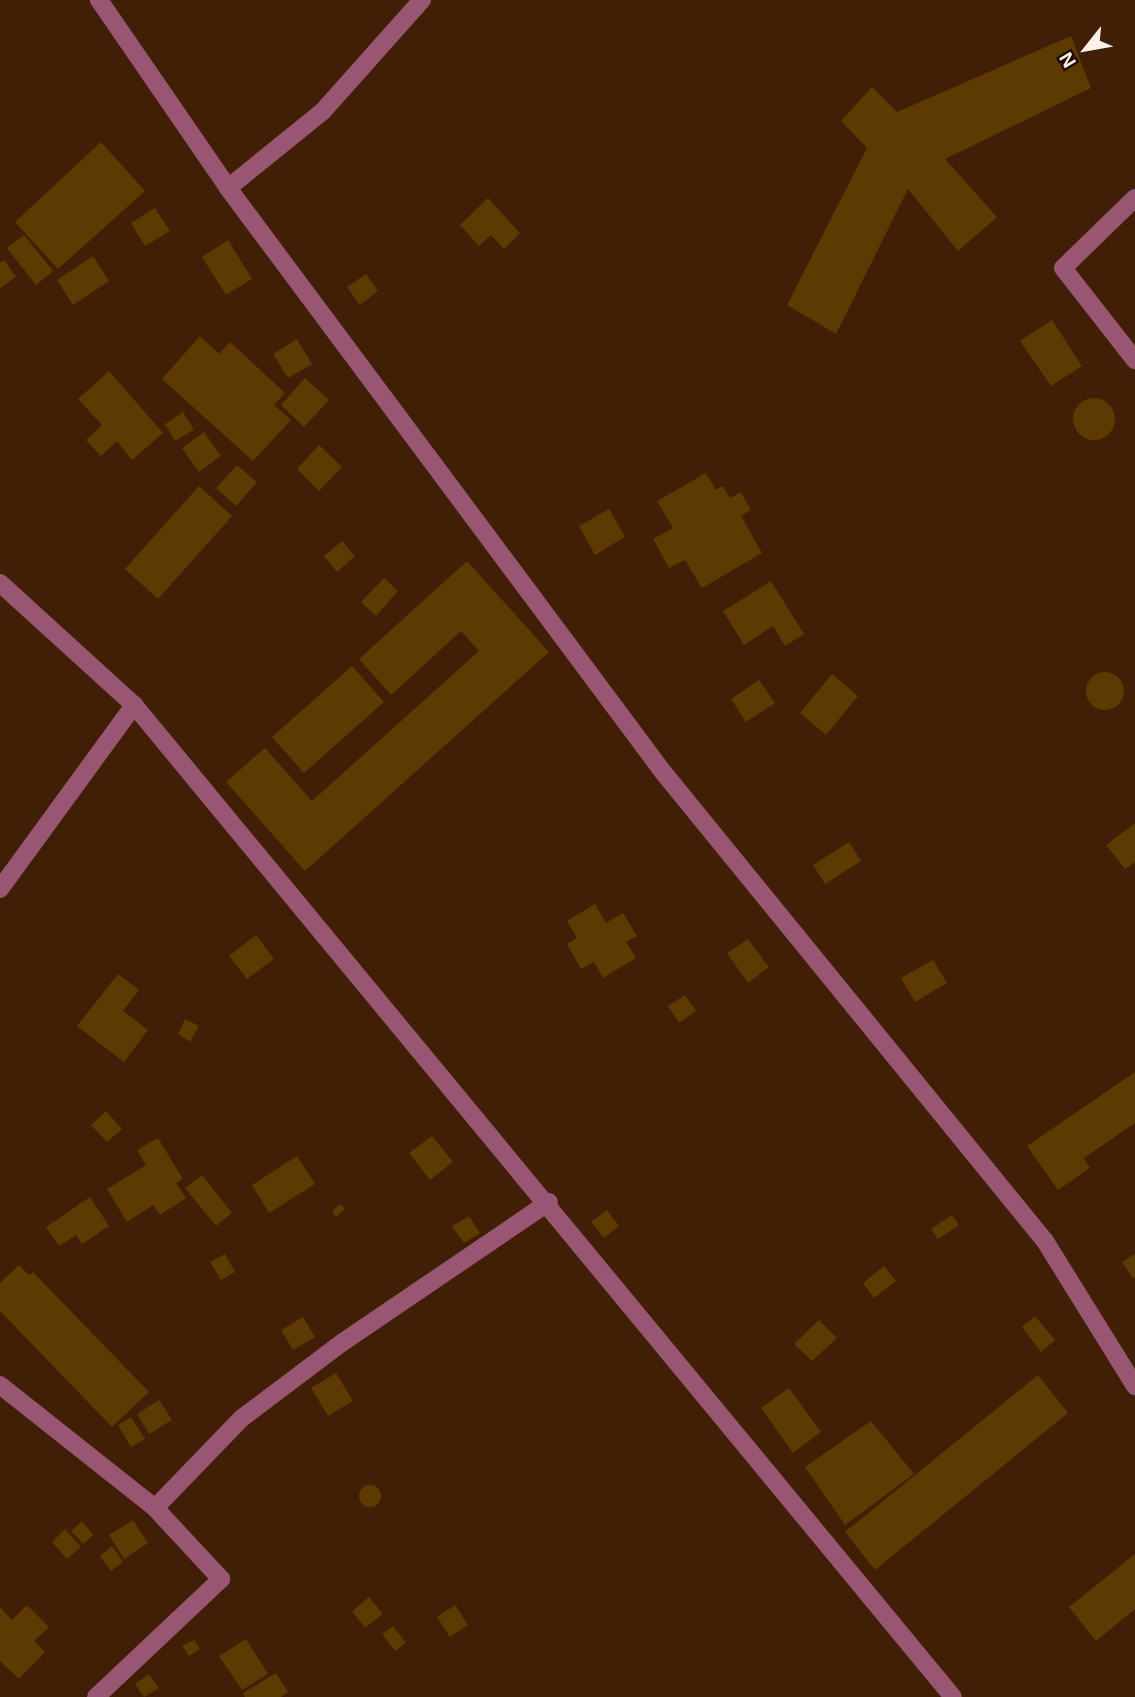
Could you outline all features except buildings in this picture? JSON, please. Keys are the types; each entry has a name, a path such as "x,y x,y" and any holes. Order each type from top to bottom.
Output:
{"street":[{"path":"99,0 228,188 663,772 1045,1241 1135,1386"},
{"path":"228,188 323,111 422,0"},
{"path":"1135,198 1063,268 1135,360"},
{"path":"0,583 134,705 549,1202 953,1697"},
{"path":"0,889 134,705"},
{"path":"155,1508 242,1418 343,1342 549,1202"},
{"path":"0,1385 155,1508 221,1578 96,1697"}]}
